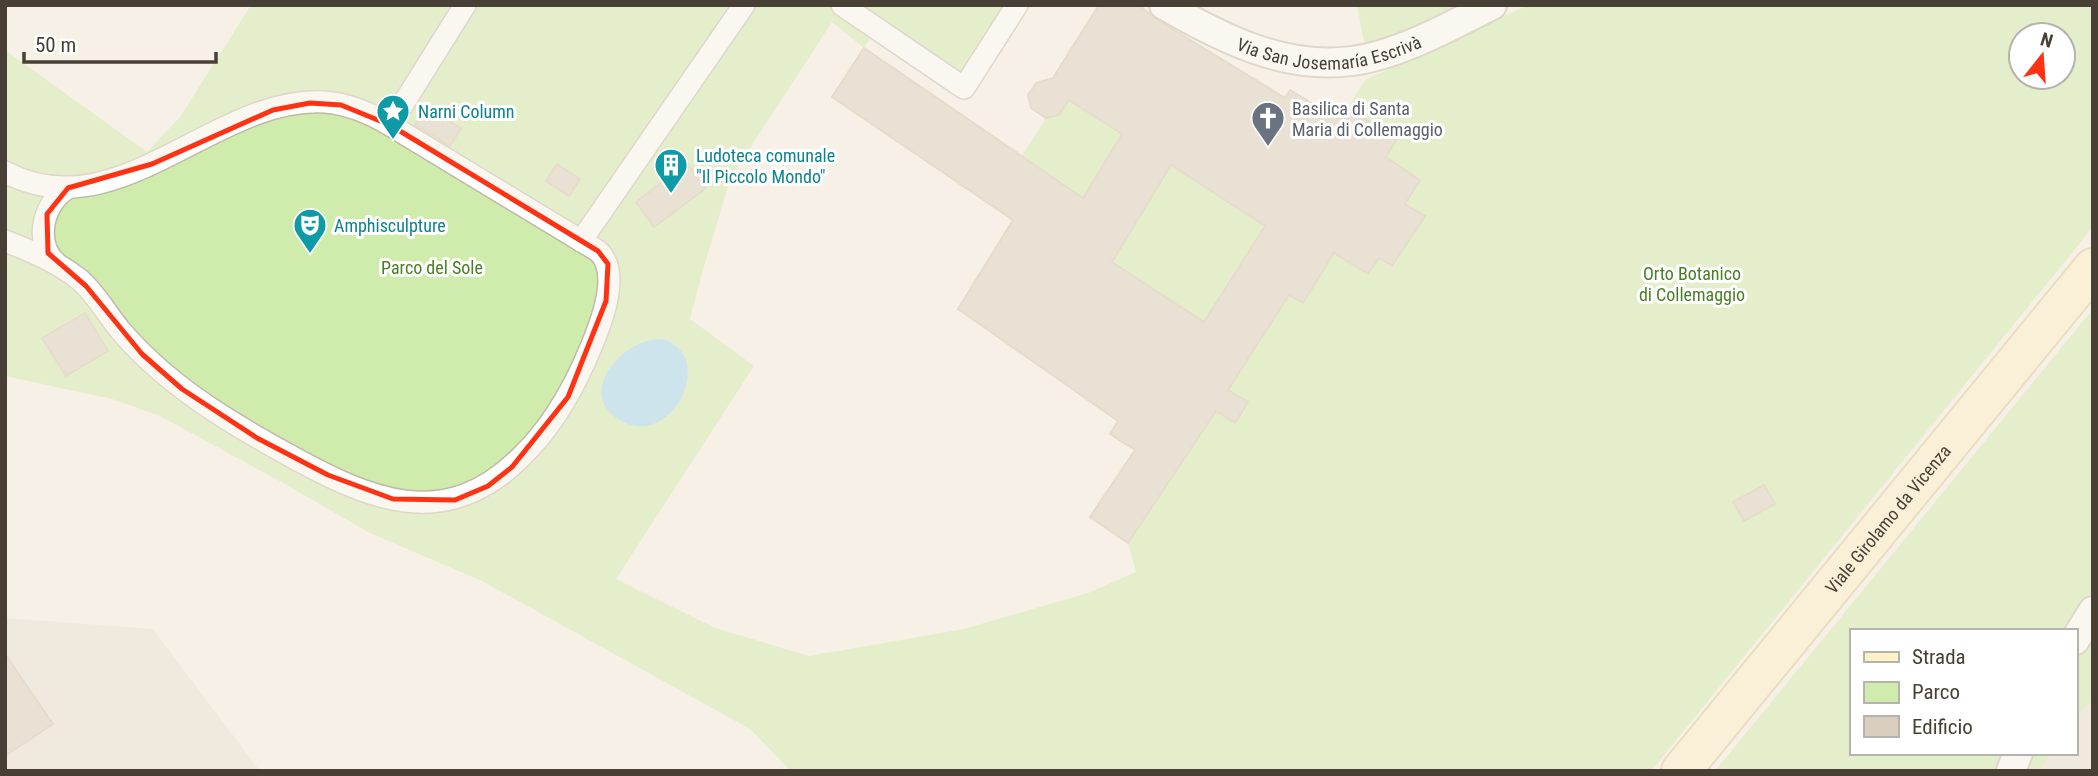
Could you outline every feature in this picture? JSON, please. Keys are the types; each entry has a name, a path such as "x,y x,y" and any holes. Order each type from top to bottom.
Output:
{"main road":[{"name":"Viale Girolamo da Vicenza","path":"1681,771 2093,268"}],"street":[{"path":"390,124 465,5"},
{"path":"581,241 744,5"},
{"path":"842,5 964,88 1017,5"},
{"name":"Via San Josemaría Escrivà","path":"1164,5 1229,40 1257,50 1297,59 1341,62 1361,60 1386,52 1492,5"},
{"path":"5,241 30,233 39,226 47,202 68,188 88,185 152,164 253,117 293,105 325,102 358,109 390,124 598,251 607,260 606,302 598,329 568,397 547,430 500,477 472,494 448,501 432,503 393,499 358,488 295,458 182,389 142,354 86,286 51,259 45,245 47,202"},
{"path":"5,172 47,202"},
{"path":"5,241 57,264"},
{"path":"2077,637 2093,611"}],"highlighted area":[{"path":"310,103 341,105 390,125 598,251 608,264 606,301 568,397 512,467 488,486 455,500 393,499 328,475 257,438 182,389 142,354 86,286 48,253 47,214 68,188 152,164 273,110"}],"shaded area":[{"path":"5,618 153,629 260,771 5,771"},
{"path":"2093,700 2093,771 2040,771 2051,755 2077,755 2077,716"}],"green space":[{"name":"Orto Botanico di Collemaggio","path":"251,5 835,5 874,32 864,48 832,22 731,177 690,319 754,366 616,579 715,628 809,656 964,629 1088,593 1136,572 1128,543 1216,411 1248,402 1228,390 1289,295 1304,303 1334,253 1368,274 1379,258 1392,266 1424,216 1405,204 1420,180 1386,157 1397,139 1348,108 1365,80 1528,5 2093,5 2093,227 1651,771 791,771 750,729 482,581 370,533 160,416 112,399 5,376 5,50 147,152 180,117"},
{"path":"850,5 1011,5 962,81"},
{"path":"1357,5 1464,5 1391,39 1365,47"},
{"path":"1069,100 1122,134 1083,198 1022,156 1046,118 1059,115"},
{"path":"1171,165 1265,226 1204,322 1112,262"},
{"path":"2093,309 2093,700 2077,716 2077,629 1850,629 1850,755 2051,755 2040,771 1715,771"}],"water":[{"path":"663,339 679,349 687,364 687,382 680,400 669,415 653,424 635,426 615,417 605,405 601,392 611,366 635,346 649,340"}],"building":[{"path":"1099,5 1139,5 1156,19 1285,98 1290,90 1340,120 1348,108 1397,139 1386,157 1420,180 1405,204 1425,216 1392,266 1379,258 1368,274 1334,253 1303,303 1289,295 1228,390 1248,402 1235,423 1216,411 1128,543 1090,517 1135,450 1110,434 1118,421 958,309 1013,220 832,97 864,48 1083,198 1122,134 1069,100 1059,115 1046,118 1031,108 1028,95 1036,83 1053,78","holes":["1171,165 1265,226 1204,322 1112,262"]},
{"path":"426,107 461,128 450,146 415,125"},
{"name":"Ludoteca comunale \"Il Piccolo Mondo\"","path":"687,163 706,188 654,227 636,202"},
{"path":"557,164 580,179 569,196 546,181"},
{"path":"85,313 108,351 66,376 42,338"},
{"path":"1764,485 1775,504 1744,521 1733,502"},
{"path":"5,654 53,724 5,756"}],"place":[{"name":"Narni Column","path":"393,141"},
{"name":"Basilica di Santa Maria di Collemaggio","path":"1268,148"},
{"name":"Ludoteca comunale \"Il Piccolo Mondo\"","path":"671,195"},
{"name":"Amphisculpture","path":"310,255"}],"park label":[{"name":"Parco del Sole","path":"432,267"}]}
